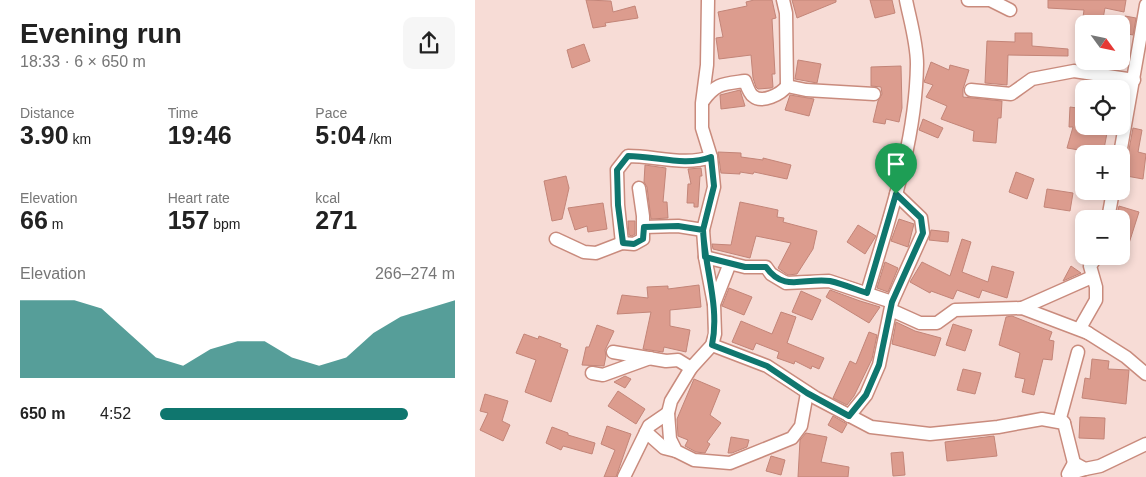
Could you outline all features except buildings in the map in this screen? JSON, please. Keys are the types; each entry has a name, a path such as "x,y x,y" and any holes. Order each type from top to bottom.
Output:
{"street":[{"path":"675,451 670,439 667,413 671,401 691,368 712,345 714,304 705,257 703,230 714,186 711,157 702,128 702,103 707,65 708,0"},
{"path":"783,0 786,13 787,86"},
{"path":"867,293 896,194 912,122 917,62 907,0"},
{"path":"968,0 990,0 1010,10"},
{"path":"1122,145 1146,5"},
{"path":"971,90 1011,94 1032,79 1074,71 1134,80"},
{"path":"702,103 711,90 719,84 745,81 752,95 756,98 773,97 787,86 807,90 874,94"},
{"path":"623,243 618,205 617,170 628,156 648,156 691,162 711,157"},
{"path":"556,239 584,252 597,253 623,243 634,244 643,239 644,227 639,188"},
{"path":"849,416 866,395 879,365 888,317 923,233 921,218 896,194"},
{"path":"644,227 678,226 703,230"},
{"path":"705,257 745,267 766,267 771,274 786,283 829,281 867,293 920,323 937,323 955,310 1022,308 1092,277"},
{"path":"714,304 730,263"},
{"path":"1091,265 1092,277 1096,287 1096,300 1080,328 1126,357 1146,374"},
{"path":"1022,308 1087,333"},
{"path":"712,345 767,366 807,393 871,427 930,434 998,427 1042,419 1064,423"},
{"path":"613,352 678,360 691,368"},
{"path":"1078,352 1060,418 1064,423 1080,466 1100,466 1146,444"},
{"path":"592,373 603,375 650,358"},
{"path":"646,432 664,448 694,460 730,463 792,438 801,426 807,393"},
{"path":"624,477 649,426 667,413"}],"route":[{"path":"896,194 867,293 829,281 786,283 771,274 766,267 745,267 705,257 703,230 714,186 711,157 691,162 648,156 628,156 617,170 618,205 623,243 634,244 643,239 644,227 678,226 703,230 705,257 714,304 715,334 712,345 767,366 807,393 849,416 866,395 879,365 892,302 923,233 921,218 896,194"}]}
